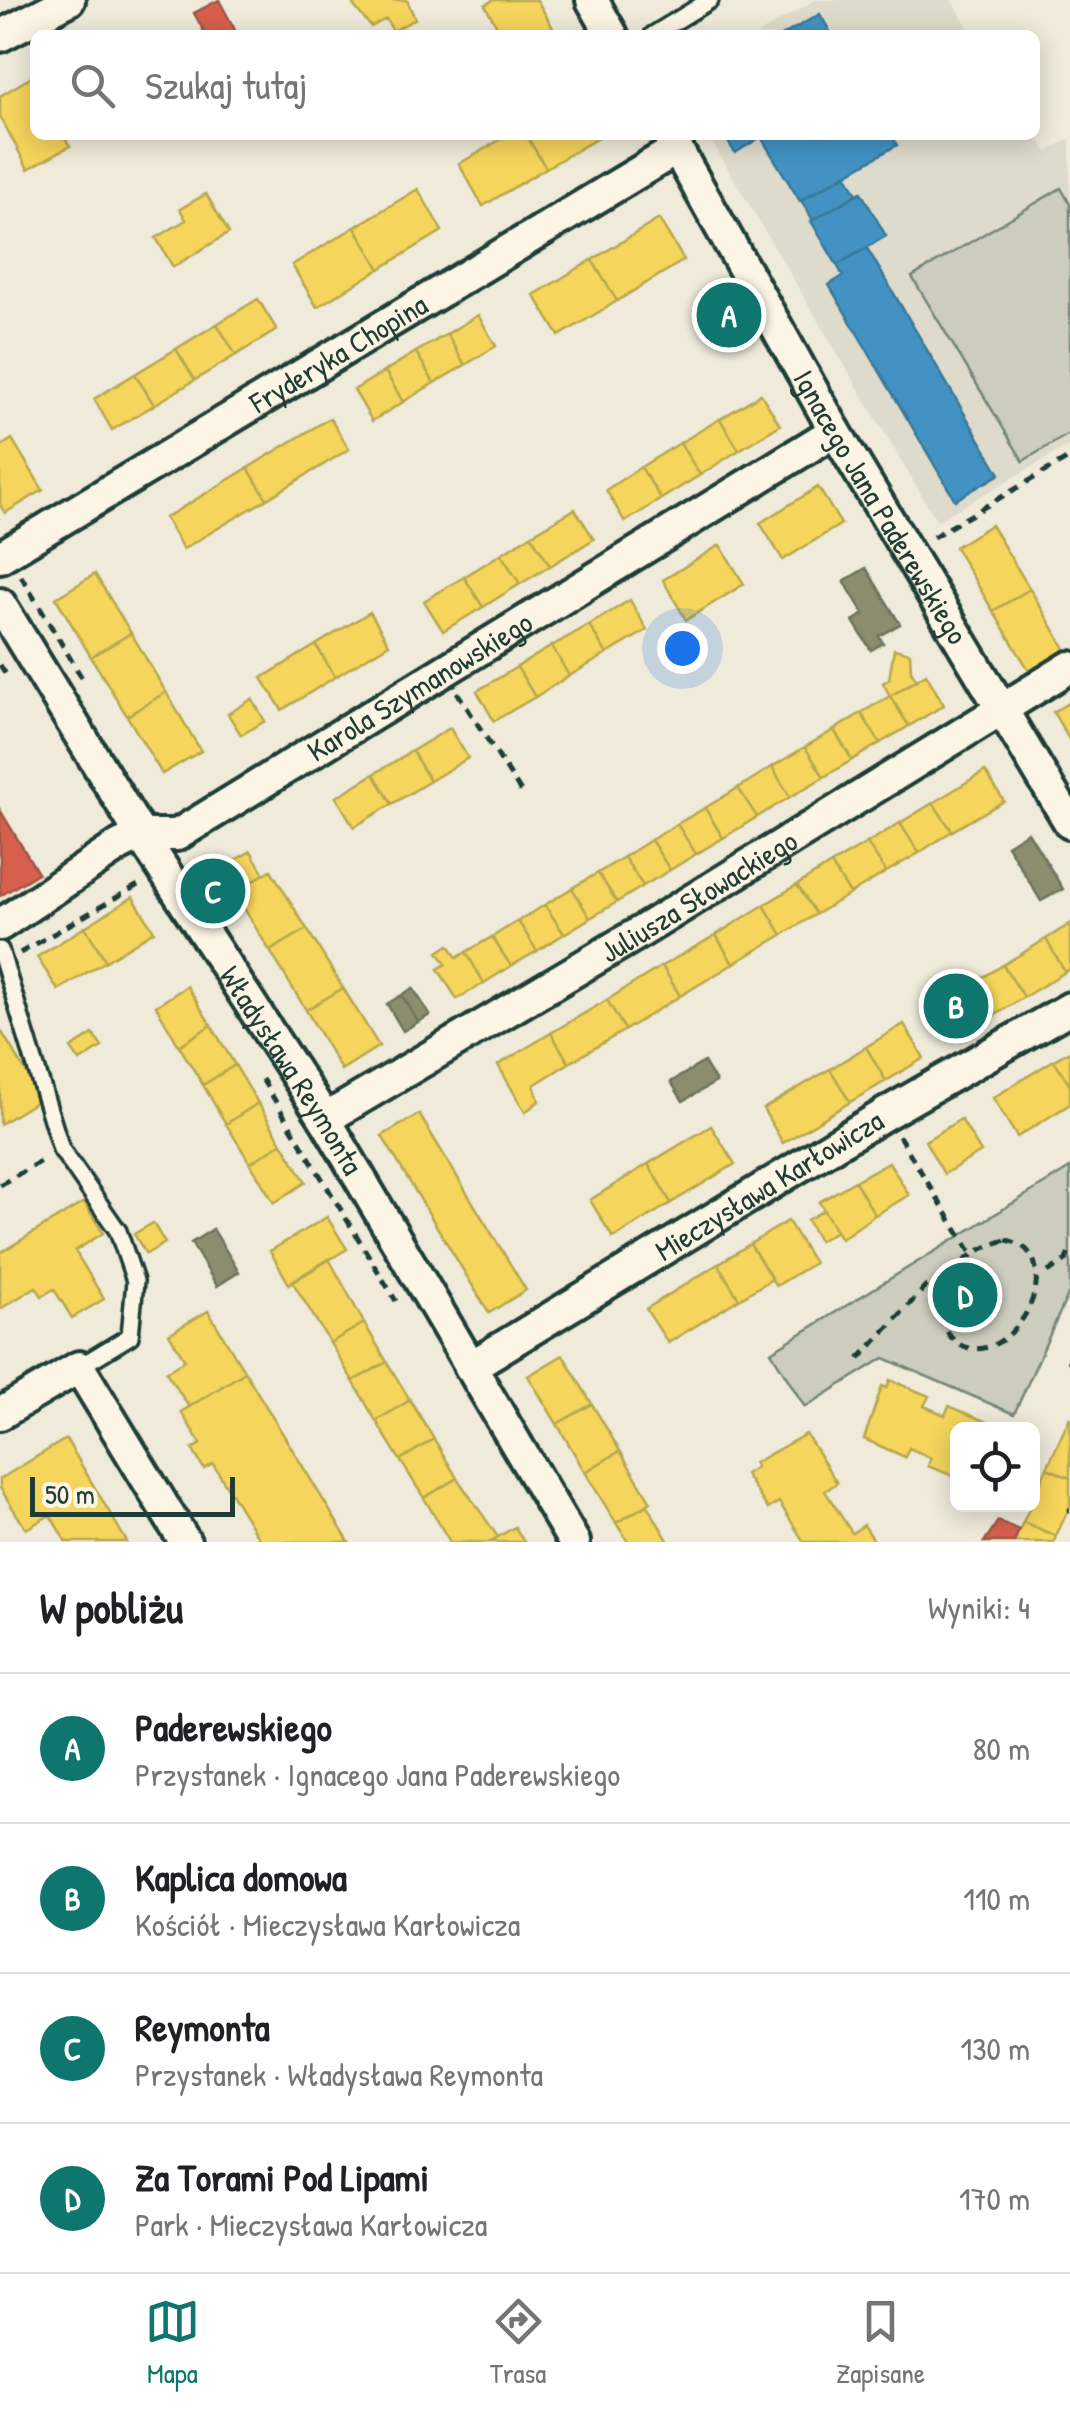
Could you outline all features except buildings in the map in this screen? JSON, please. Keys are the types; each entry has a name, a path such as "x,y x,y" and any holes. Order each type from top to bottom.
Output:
{"street":[{"path":"0,36 69,0"},
{"path":"592,0 609,30"},
{"name":"Ignacego Jana Paderewskiego","path":"673,142 835,432 1070,823"},
{"name":"Fryderyka Chopina","path":"0,558 673,142"},
{"name":"Karola Szymanowskiego","path":"0,924 130,840 177,834 835,432"},
{"name":"Władysława Reymonta","path":"0,604 130,840 325,1118 574,1542"},
{"name":"Juliusza Słowackiego","path":"325,1118 642,931 1070,667"},
{"name":"Mieczysława Karłowicza","path":"470,1367 886,1114 1070,1008"},
{"path":"0,1414 79,1368 185,1542"}],"lane":[{"path":"661,30 710,0"},
{"path":"2,954 61,1148 118,1231 135,1281 130,1336 79,1368"}],"path":[{"path":"933,537 1070,457"},
{"path":"452,684 524,794"},
{"path":"2,954 26,950 143,883 130,840"},
{"path":"253,1065 398,1306"},
{"path":"886,1114 971,1253"},
{"path":"0,1186 61,1148"},
{"path":"1048,1272 1036,1249 1021,1242 1006,1240 971,1253 946,1281 940,1300 941,1320 950,1338 968,1348 988,1347 1020,1329 1033,1314 1048,1272 1066,1260 1070,1249"},
{"path":"859,1359 930,1282 946,1281"}],"shaded area":[{"path":"815,0 951,0 970,30 764,30"},
{"path":"1070,138 1070,445 937,521 711,140 1039,140 1047,152"},
{"path":"1061,188 1070,204 1070,433 1023,461 912,277"},
{"path":"1070,1168 1070,1290 1014,1414 884,1358 805,1407 771,1352"}],"place":[{"name":"Paderewskiego","path":"729,315"},
{"name":"Reymonta","path":"213,891"},
{"name":"Kaplica domowa","path":"956,1006"},
{"name":"Za Torami Pod Lipami","path":"965,1295"}]}
